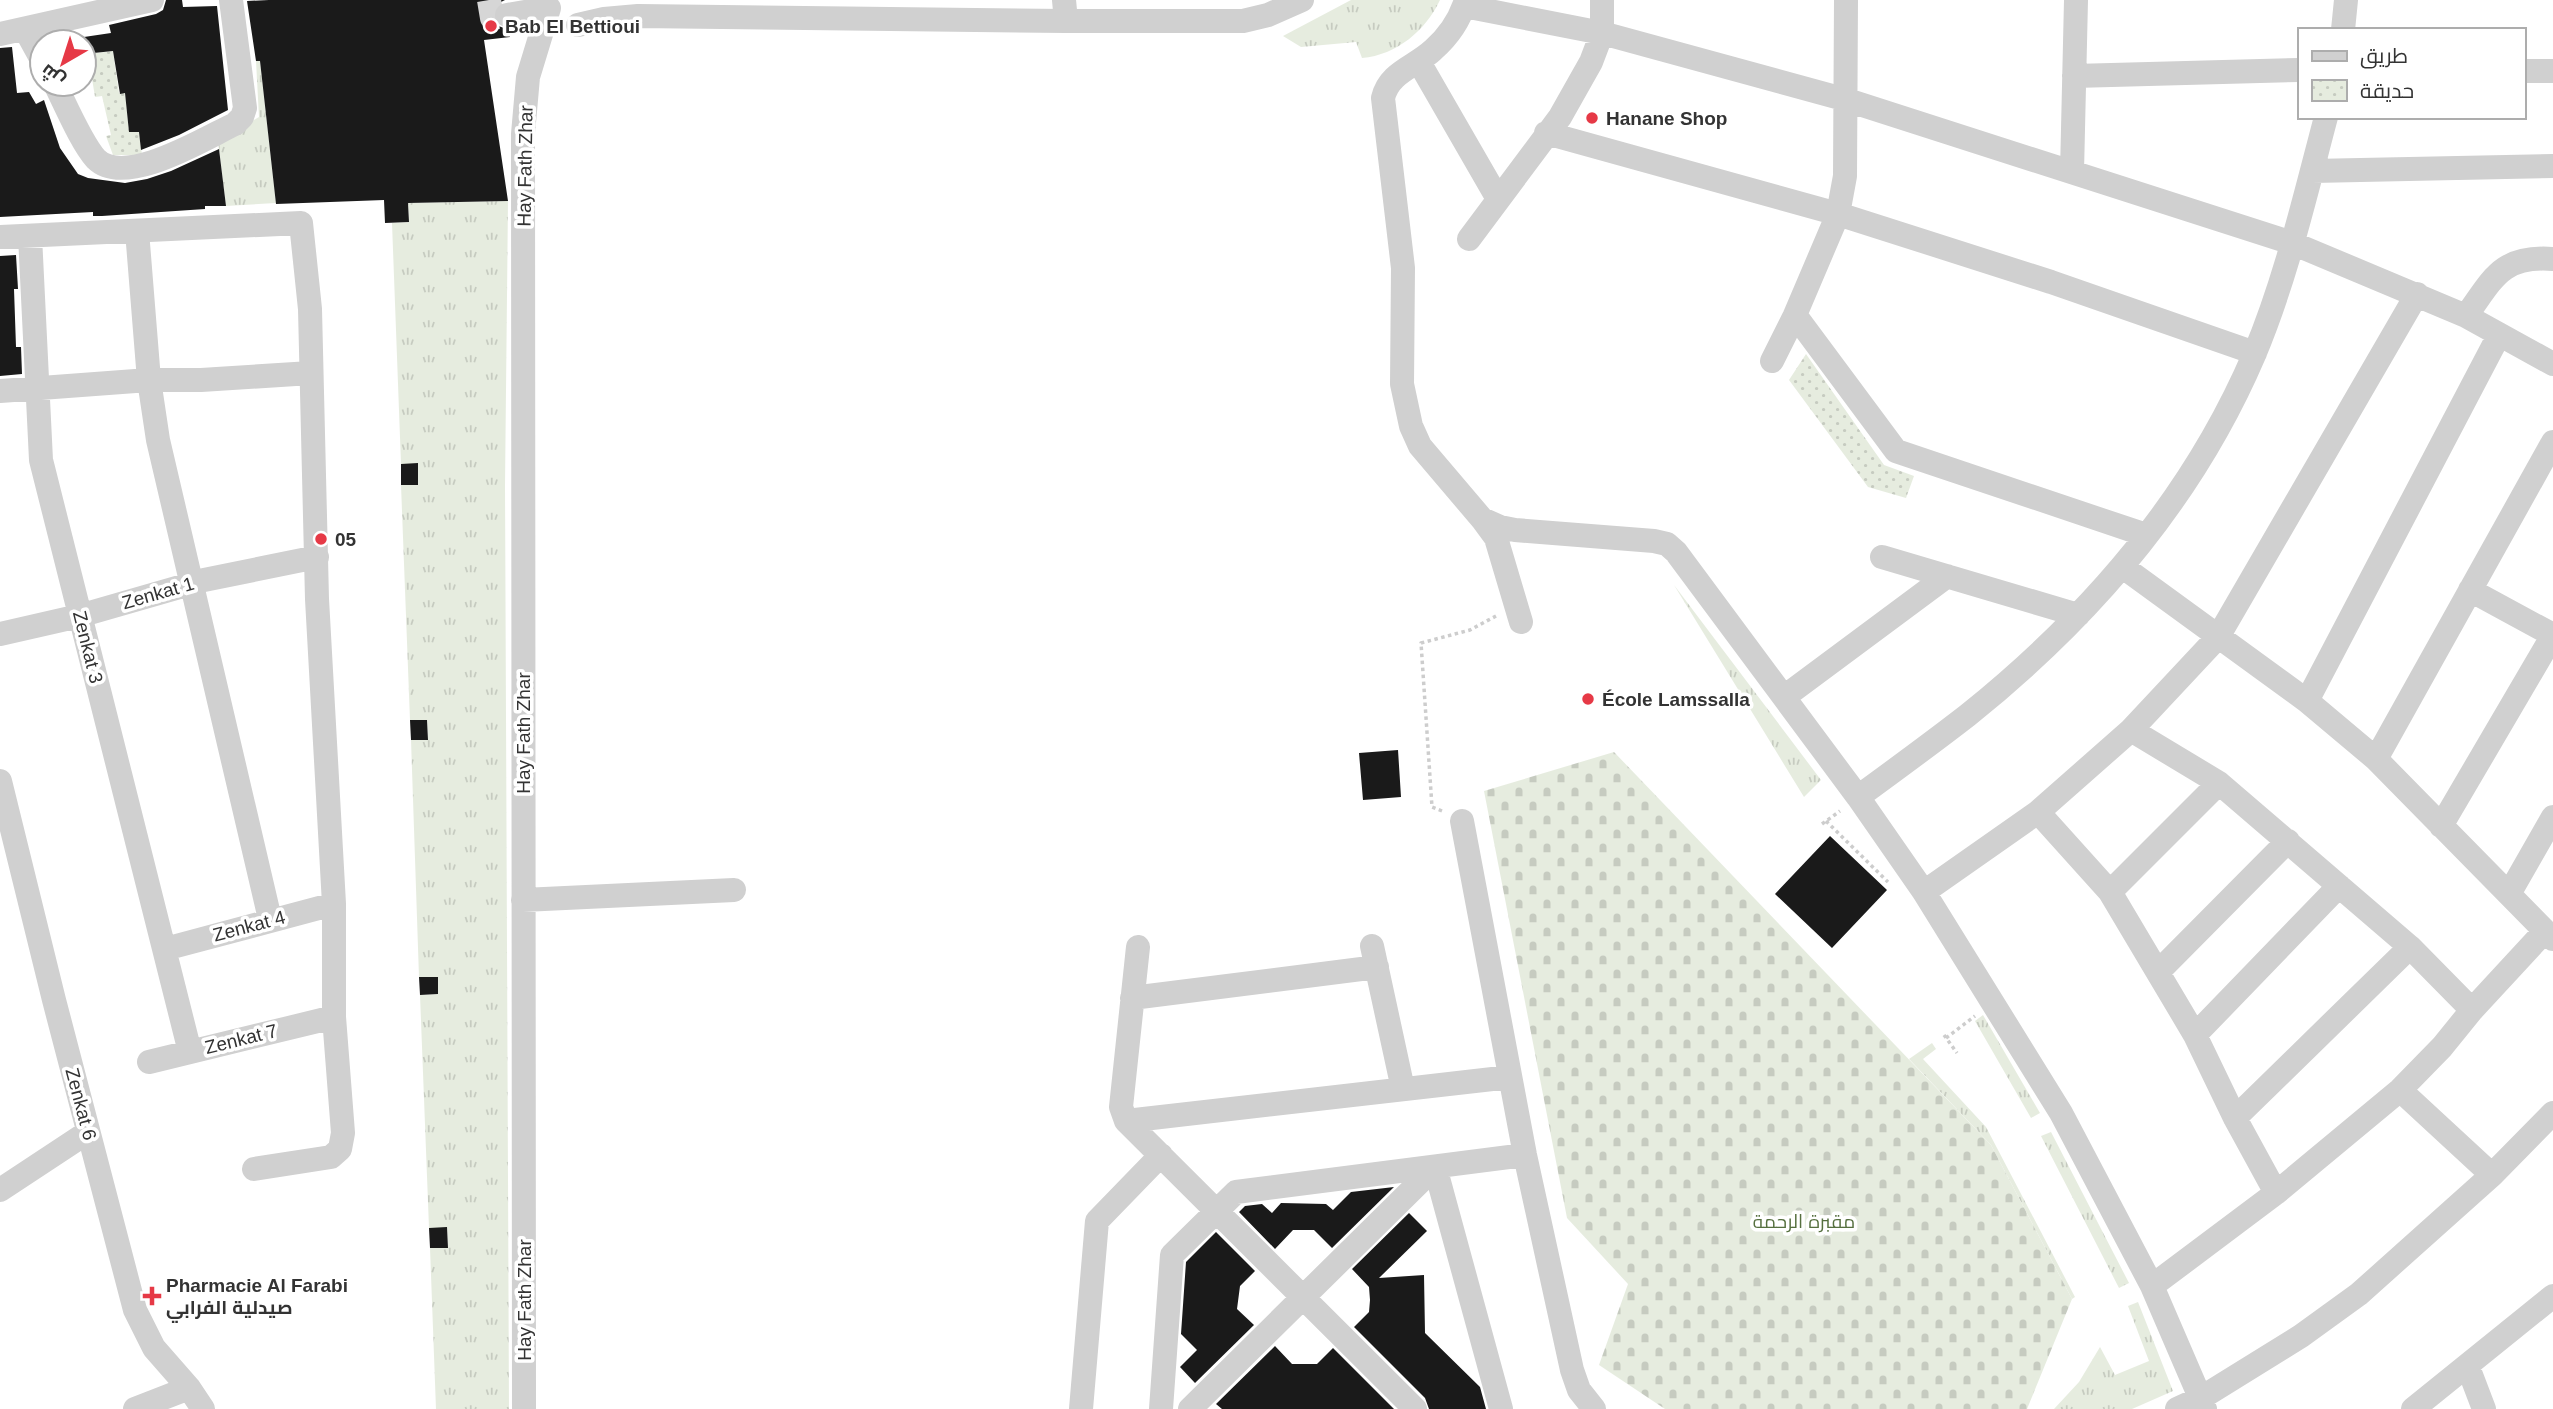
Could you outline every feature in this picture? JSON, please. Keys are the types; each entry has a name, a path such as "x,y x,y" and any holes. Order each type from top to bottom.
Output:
{"street":[{"path":"0,34 152,0"},
{"path":"63,98 94,156 109,167 143,166 235,124 242,117 244,108 231,0"},
{"path":"534,59 554,37 590,16 593,0"},
{"path":"602,0 638,16"},
{"path":"507,15 549,4 557,21 563,25 638,16 1065,11 1238,11 1268,15 1302,0"},
{"path":"1469,239 1559,117 1591,62 1602,33 1602,0"},
{"path":"1772,361 1795,315 1838,214 1844,176 1847,100 1846,0"},
{"path":"2072,172 2076,0"},
{"path":"2343,28 2346,0"},
{"path":"1518,614 1496,538 1420,446 1411,426 1402,384 1403,268 1383,98 1386,87 1393,78 1419,61 1444,38 1465,3 1602,33 1847,100 2292,243 2466,316 2553,364"},
{"name":"Hay Fath Zhar","path":"524,1409 523,134 525,97 549,4"},
{"path":"25,29 28,34"},
{"path":"1419,61 1498,199"},
{"path":"2074,76 2298,71"},
{"path":"2525,71 2553,71"},
{"path":"1858,797 1968,715 2041,652 2123,567 2190,478 2212,442 2255,353 2292,243 2325,119"},
{"path":"1546,133 1838,214 2051,282 2255,353"},
{"path":"2312,171 2553,166"},
{"path":"0,237 301,223 310,309 317,557 334,904 334,1017 343,1133 340,1149 331,1157 254,1169"},
{"path":"138,231 149,380 164,474 270,919"},
{"name":"Zenkat 3","path":"30,236 41,460 190,1052"},
{"path":"2466,316 2500,270 2512,262 2553,259"},
{"path":"1924,892 2038,812 2131,730 2218,637 2417,294"},
{"path":"1795,315 1896,451 2146,535"},
{"path":"2307,701 2499,335"},
{"path":"0,391 149,380 201,380 311,373"},
{"path":"2376,759 2553,442"},
{"path":"1482,519 1515,530 1654,541 1667,544 1676,552 1858,797 1924,892 2061,1113 2152,1286 2203,1404"},
{"name":"Zenkat 1","path":"0,634 79,616 191,583 317,557"},
{"path":"1882,557 2078,615"},
{"path":"2123,567 2307,701 2376,759 2549,935 2472,1010 2442,1047 2400,1090 2276,1194 2152,1286"},
{"path":"1784,698 1947,576"},
{"path":"2441,826 2553,635 2470,590"},
{"path":"2131,730 2218,783 2410,947 2472,1010"},
{"name":"Zenkat 6","path":"0,781 6,827 135,1310 154,1348 189,1388 203,1409"},
{"path":"2110,892 2218,783"},
{"path":"2038,812 2110,892 2194,1035 2276,1194"},
{"path":"2509,894 2553,817"},
{"path":"1462,821 1525,1155 1572,1370 1579,1390 1594,1409"},
{"path":"2158,972 2288,841"},
{"path":"2194,1035 2339,886"},
{"path":"523,900 734,890"},
{"name":"Zenkat 4","path":"165,949 334,904"},
{"path":"1138,947 1121,1107 1126,1121 1415,1409"},
{"path":"2235,1118 2410,947"},
{"path":"1132,998 1374,956 1403,1089"},
{"name":"Zenkat 7","path":"149,1062 334,1017"},
{"path":"1126,1121 1510,1077"},
{"path":"2400,1090 2492,1175"},
{"path":"2176,1409 2203,1404 2339,1310 2492,1175 2553,1113"},
{"path":"0,1190 88,1132"},
{"path":"1081,1409 1097,1221 1161,1155"},
{"path":"1161,1409 1172,1255 1236,1192 1525,1155"},
{"path":"1190,1409 1435,1167"},
{"path":"1435,1167 1501,1409"},
{"path":"2413,1409 2552,1301"},
{"path":"2468,1367 2484,1409"},
{"path":"135,1409 189,1388"}],"path":[{"path":"1462,821 1432,807 1421,643 1518,614"},
{"path":"1826,821 1893,887"},
{"path":"1957,1053 1945,1036 1976,1016"}],"green space":[{"path":"1351,0 1440,0 1427,21 1409,39 1375,56 1362,58 1356,42 1301,47 1283,36"},
{"path":"113,51 119,93 125,93 129,132 139,132 142,155 113,155 106,136 111,135 102,96 98,97 98,53"},
{"path":"256,61 260,61 276,203 226,206 218,141 259,117"},
{"path":"508,201 505,486 509,1409 436,1409 430,1248 448,1247 447,1228 429,1228 420,995 438,994 437,977 419,977 411,740 428,739 427,720 410,720 401,485 418,484 418,464 401,464 392,223 409,222 408,203"},
{"path":"1806,354 1884,465 1914,476 1906,498 1868,487 1789,380"},
{"path":"1674,585 1821,780 1804,797"},
{"name":"مقبرة الرحمة","path":"1614,752 1991,1145 2072,1299 2027,1409 1665,1409 1599,1365 1628,1284 1567,1218 1484,791"},
{"path":"1983,1015 2040,1113 2031,1118 1975,1021"},
{"path":"1932,1043 1936,1049 1923,1059 1986,1127 2075,1297 2072,1299 1991,1145 1909,1059"},
{"path":"2051,1132 2129,1283 2119,1288 2041,1136"},
{"path":"2138,1302 2173,1391 2132,1409 2054,1409 2079,1382 2100,1347 2115,1375 2149,1361 2128,1306"}],"building":[{"path":"166,0 182,0 183,7 217,6 228,110 179,135 141,150 139,132 129,132 125,93 120,94 113,51 98,53 98,35 111,33 109,25 163,10"},
{"path":"505,0 497,4 492,17 496,25 509,30 510,37 484,40 508,201 408,203 409,222 385,223 384,200 276,204 260,61 256,61 247,1"},
{"path":"12,47 17,93 28,92 28,98 32,98 36,104 44,100 60,148 78,174 125,183 171,171 219,149 226,206 102,216 93,216 93,212 0,217 0,48"},
{"path":"16,255 16,347 21,347 22,374 0,376 0,256"},
{"path":"418,463 418,485 401,485 401,464"},
{"path":"410,720 427,720 428,740 411,740"},
{"path":"1398,750 1401,797 1363,800 1359,753"},
{"path":"1830,836 1887,890 1832,948 1775,894"},
{"path":"419,977 438,977 438,994 420,995"},
{"path":"1394,1187 1332,1248 1314,1230 1293,1230 1275,1249 1239,1212 1245,1206 1262,1204 1272,1213 1281,1203 1326,1204 1333,1210 1351,1192"},
{"path":"1409,1213 1427,1231 1379,1278 1424,1275 1425,1333 1480,1387 1486,1409 1429,1409 1425,1398 1354,1327 1369,1312 1370,1300 1369,1287 1352,1269"},
{"path":"447,1227 448,1248 430,1248 429,1228"},
{"path":"1216,1232 1255,1271 1240,1286 1237,1309 1254,1325 1195,1383 1180,1367 1197,1350 1181,1334 1186,1262"},
{"path":"1275,1346 1292,1364 1317,1364 1333,1348 1394,1409 1222,1409 1216,1404"}],"tunnel":[{"path":"489,0 492,18 507,15"}],"place":[{"name":"Bab El Bettioui","path":"491,26"},
{"name":"Hanane Shop","path":"1592,118"},
{"name":"05","path":"321,539"},
{"name":"École Lamssalla","path":"1588,699"},
{"name":"Pharmacie Al Farabi صيدلية الفرابي","path":"152,1296"}]}
